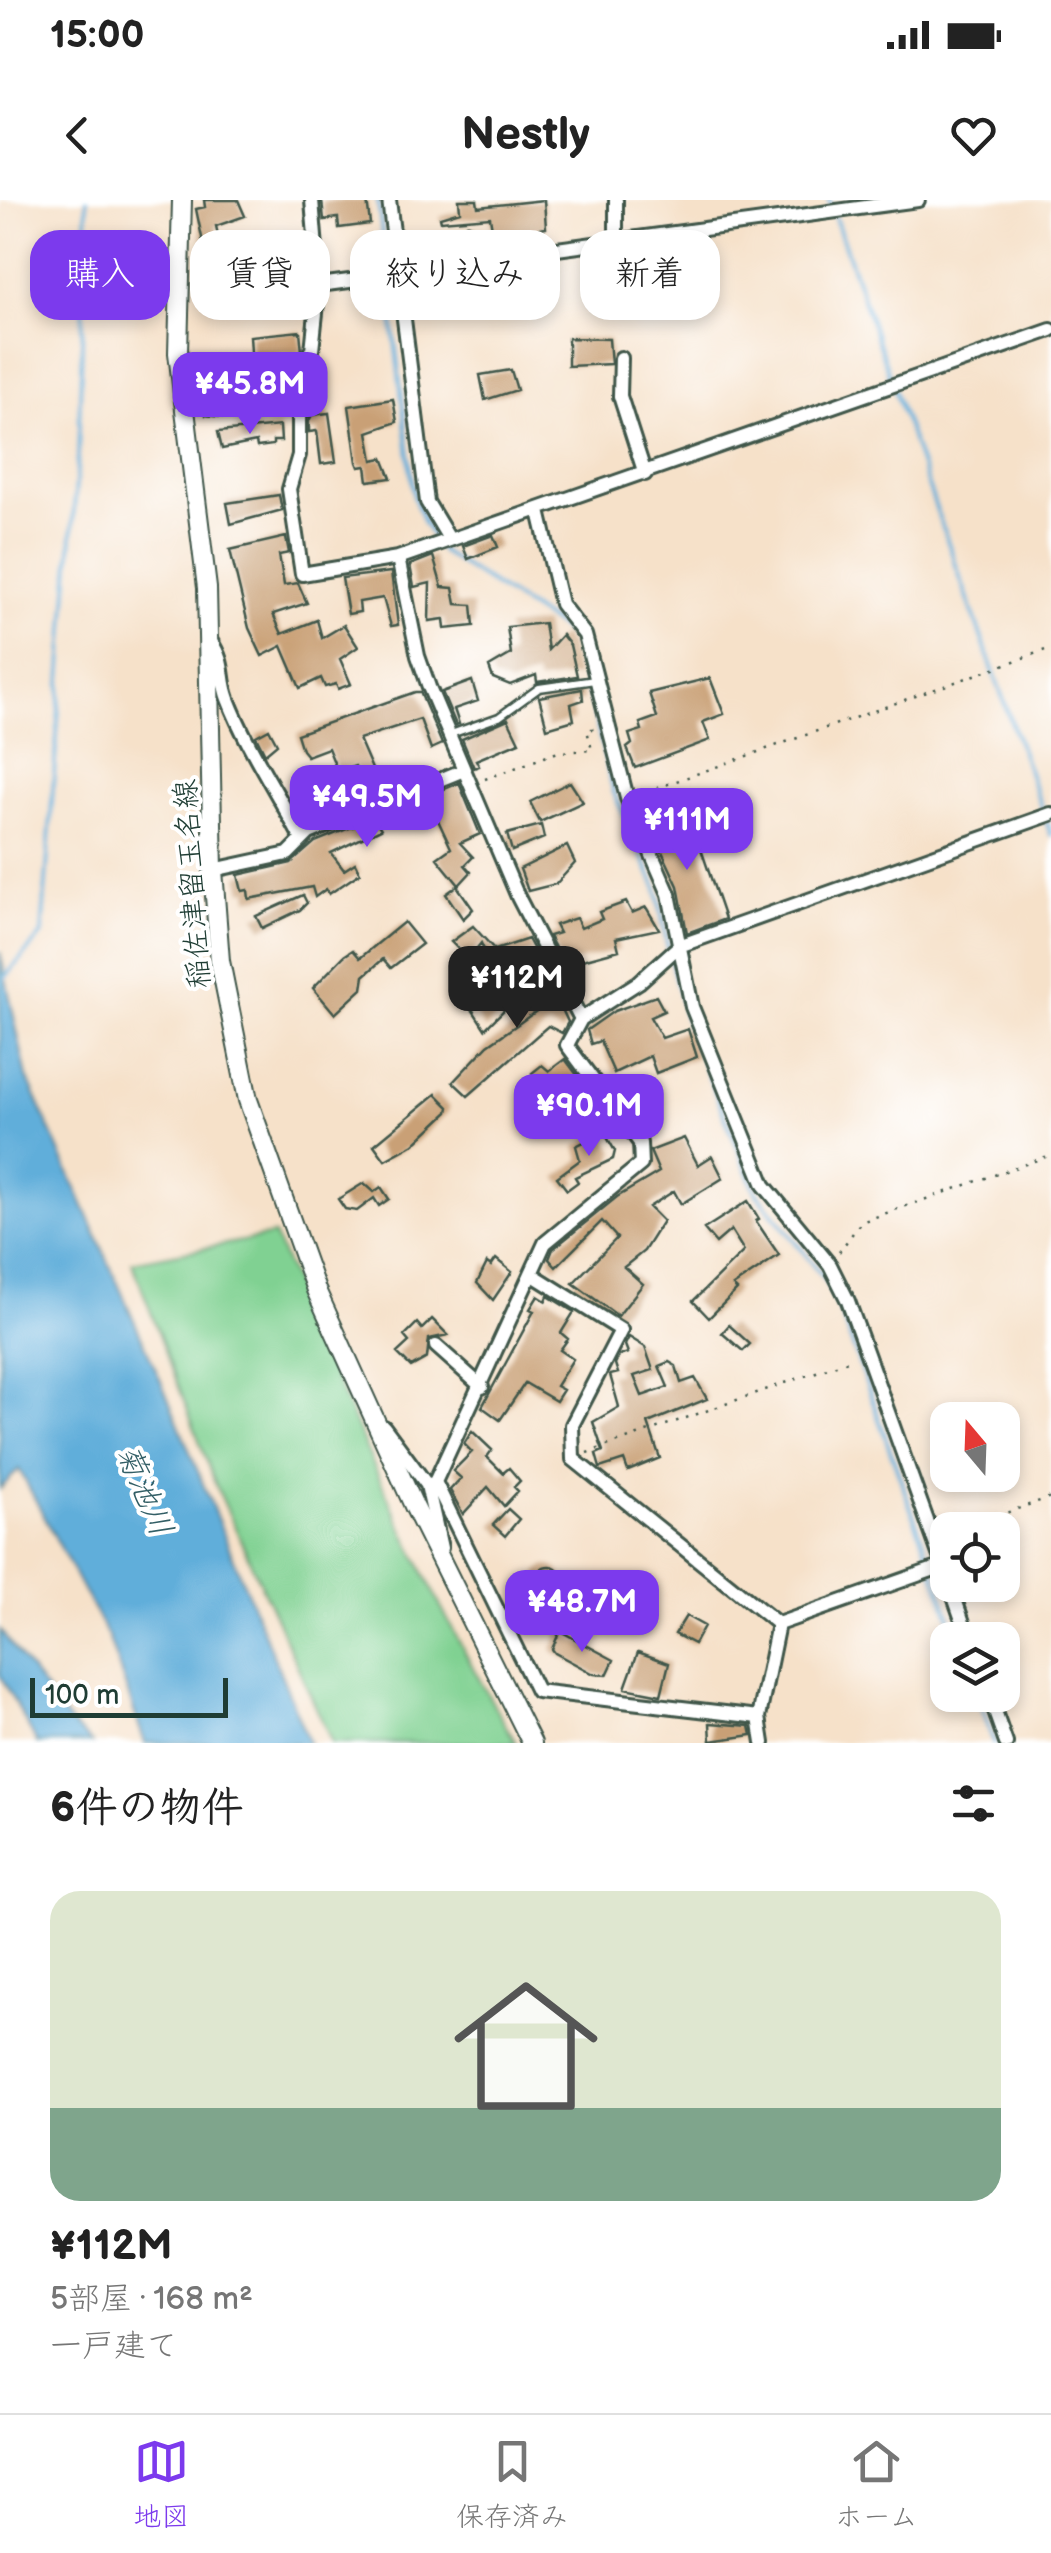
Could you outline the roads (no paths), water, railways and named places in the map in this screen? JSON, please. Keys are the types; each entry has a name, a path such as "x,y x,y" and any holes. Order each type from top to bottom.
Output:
{"main road":[{"name":"稲佐津留玉名線","path":"182,200 178,352 206,588 213,870 220,962 248,1100 316,1290 446,1570 532,1743"}],"street":[{"path":"312,200 314,230"},
{"path":"389,200 391,230"},
{"path":"616,200 616,230"},
{"path":"702,230 918,200"},
{"path":"315,320 306,406 298,418 299,456 289,489 302,574 398,558 445,538 538,511 1051,330"},
{"path":"402,320 427,502 445,538"},
{"path":"621,358 620,396 645,474"},
{"path":"538,511 560,604 585,635 626,798 668,894 692,1008 764,1185 830,1266 862,1336 930,1531"},
{"path":"398,558 418,656 449,735 518,897 581,1019"},
{"path":"207,636 224,662 226,694 245,737 302,840"},
{"path":"213,870 288,854 302,840 464,770"},
{"path":"446,1570 431,1484 482,1387 545,1243 641,1164 640,1143 567,1045 581,1019 639,982 679,946 1051,814"},
{"path":"533,1274 620,1330 572,1425 572,1458 778,1624"},
{"path":"436,1346 482,1387"},
{"path":"370,1408 431,1484 537,1692 759,1717"},
{"path":"778,1624 930,1573"},
{"path":"763,1743 759,1717 778,1624"},
{"path":"995,1712 1006,1743"}],"lane":[{"path":"449,735 499,717 539,688 595,680"}],"water":[{"name":"菊池川","path":"0,952 27,1077 163,1386 309,1743 145,1743 109,1639 19,1469 0,1489"},
{"path":"0,1630 71,1724 92,1743 37,1743 0,1675"}],"waterway":[{"path":"0,983 42,934 78,456 87,200"},
{"path":"378,200 414,497 424,523 442,552 575,637 614,793 657,889 668,948"},
{"path":"829,200 891,380"},
{"path":"894,389 1051,835"},
{"path":"670,957 687,1023 756,1192 825,1279 839,1307 952,1622"},
{"path":"983,1712 994,1743"}]}
